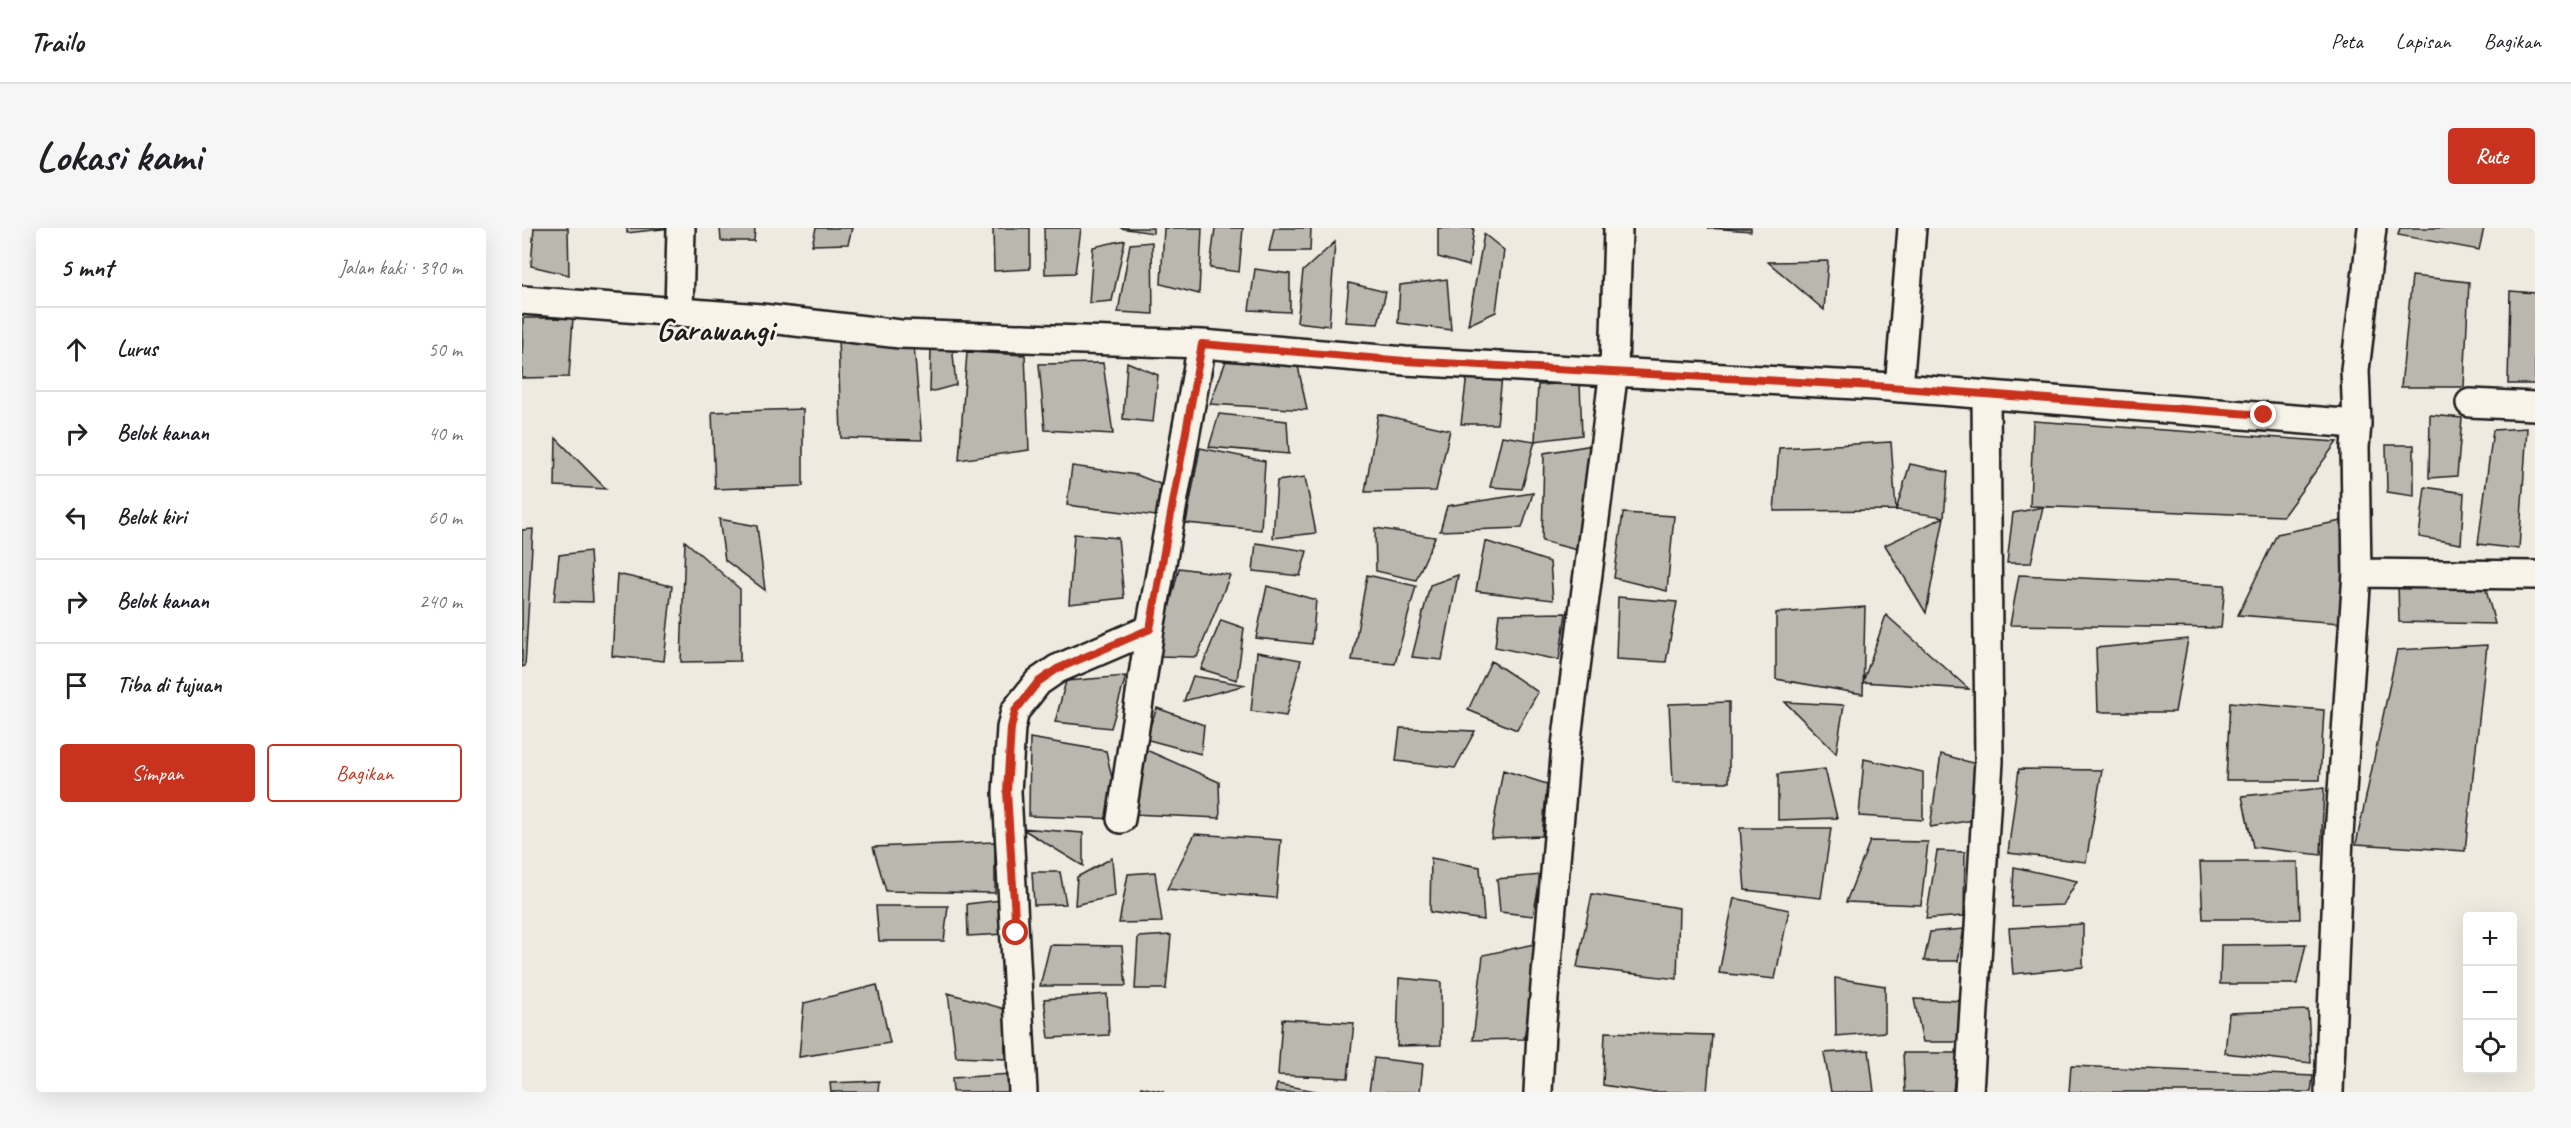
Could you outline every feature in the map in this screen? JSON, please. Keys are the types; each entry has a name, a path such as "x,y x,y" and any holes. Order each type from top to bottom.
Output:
{"street":[{"path":"679,312 681,228"},
{"path":"1539,1092 1541,1032 1566,746 1614,370 1618,228"},
{"path":"1899,388 1912,228"},
{"path":"2329,1092 2339,835 2357,573 2355,370 2372,228"},
{"path":"522,300 679,312 900,334 1202,344 1405,361 1614,370 1899,388 2357,424"},
{"path":"1121,819 1150,629 1202,344"},
{"path":"1969,1092 1989,761 1986,396"},
{"path":"2470,404 2535,406"},
{"path":"2357,573 2535,575"},
{"path":"1023,1092 1007,792 1011,728 1015,711 1038,682 1057,669 1150,629"}],"building":[{"path":"534,228 568,228 569,275 531,266"},
{"path":"627,228 671,228 627,233"},
{"path":"720,228 755,228 754,241 721,241"},
{"path":"816,228 852,228 848,244 812,245"},
{"path":"993,228 1030,228 1030,269 994,271"},
{"path":"1044,228 1081,228 1075,273 1045,274"},
{"path":"1120,228 1153,228 1153,233"},
{"path":"1164,228 1202,228 1199,294 1161,284"},
{"path":"1215,228 1243,228 1239,272 1210,268"},
{"path":"1274,228 1311,228 1310,251 1269,251"},
{"path":"1438,228 1474,228 1469,266 1438,257"},
{"path":"1708,228 1751,228 1751,231"},
{"path":"2400,228 2484,228 2479,250 2398,235"},
{"path":"1484,234 1504,250 1496,312 1468,325"},
{"path":"1125,240 1112,301 1089,303 1093,247"},
{"path":"1152,242 1153,314 1118,312 1130,244"},
{"path":"1335,242 1329,326 1297,322 1303,271"},
{"path":"1828,261 1824,310 1768,262"},
{"path":"1255,269 1290,274 1290,312 1249,310"},
{"path":"2412,276 2469,282 2464,387 2401,387"},
{"path":"1447,279 1451,330 1398,323 1400,285"},
{"path":"1349,283 1386,292 1378,324 1345,322"},
{"path":"2510,291 2535,293 2535,384 2508,384"},
{"path":"523,318 573,318 569,377 522,378"},
{"path":"838,336 914,346 922,440 841,438"},
{"path":"952,344 956,385 930,392 931,349"},
{"path":"967,352 1025,355 1029,450 959,460"},
{"path":"1227,358 1298,366 1307,410 1210,404"},
{"path":"1127,362 1158,375 1153,422 1123,419"},
{"path":"1103,363 1113,434 1045,430 1039,364"},
{"path":"1467,375 1502,377 1497,424 1461,424"},
{"path":"1580,383 1582,435 1535,441 1538,385"},
{"path":"803,409 803,486 715,489 712,412"},
{"path":"1219,414 1287,421 1289,454 1209,447"},
{"path":"1378,414 1450,430 1436,491 1365,492"},
{"path":"2430,415 2462,418 2457,476 2429,478"},
{"path":"2033,421 2337,442 2283,516 2030,506"},
{"path":"2527,428 2519,549 2478,544 2493,430"},
{"path":"1502,436 1535,441 1522,489 1490,487"},
{"path":"556,438 606,489 555,486"},
{"path":"1891,442 1896,510 1774,511 1779,448"},
{"path":"1593,445 1577,550 1542,541 1544,453"},
{"path":"2386,445 2414,445 2414,496 2387,492"},
{"path":"1200,448 1265,461 1261,530 1186,523"},
{"path":"1910,464 1948,472 1944,517 1896,510"},
{"path":"1072,466 1137,475 1160,484 1156,516 1067,505"},
{"path":"1305,477 1316,533 1273,538 1277,481"},
{"path":"2425,487 2464,493 2461,544 2419,537"},
{"path":"1533,493 1522,528 1440,531 1447,506"},
{"path":"2043,507 2031,563 2007,563 2013,513"},
{"path":"1623,513 1674,516 1667,591 1614,578"},
{"path":"1944,517 1926,613 1885,545"},
{"path":"2356,518 2353,624 2238,615 2277,534"},
{"path":"719,519 757,526 765,590 725,560"},
{"path":"1375,528 1435,537 1416,580 1376,571"},
{"path":"533,529 525,666 522,667 522,530"},
{"path":"1074,534 1118,538 1124,598 1069,604"},
{"path":"685,541 740,589 740,661 681,662"},
{"path":"1485,541 1550,562 1553,600 1476,591"},
{"path":"1256,543 1307,551 1300,576 1253,571"},
{"path":"590,551 593,602 554,601 559,555"},
{"path":"1179,568 1230,575 1197,657 1157,656"},
{"path":"617,574 672,586 664,661 612,656"},
{"path":"1367,575 1416,586 1395,664 1352,660"},
{"path":"1458,575 1442,660 1412,657 1430,585"},
{"path":"2019,575 2225,585 2221,628 2010,625"},
{"path":"2398,582 2484,582 2495,624 2399,622"},
{"path":"1267,586 1316,600 1312,644 1256,638"},
{"path":"1618,597 1677,602 1666,662 1616,659"},
{"path":"1865,607 1863,694 1776,679 1776,613"},
{"path":"1566,613 1559,660 1495,647 1499,614"},
{"path":"1886,615 1969,689 1863,682"},
{"path":"1221,620 1244,628 1237,680 1201,669"},
{"path":"2188,639 2175,712 2098,712 2096,648"},
{"path":"2487,645 2465,851 2356,844 2397,650"},
{"path":"1257,652 1301,660 1286,716 1251,711"},
{"path":"1491,661 1538,692 1517,730 1468,710"},
{"path":"1126,676 1111,728 1055,722 1066,681"},
{"path":"1193,676 1246,685 1184,701"},
{"path":"1729,702 1729,782 1673,782 1669,704"},
{"path":"1785,702 1844,705 1836,753"},
{"path":"2230,702 2324,710 2320,780 2226,780"},
{"path":"1157,708 1204,725 1201,754 1145,739"},
{"path":"1400,728 1475,731 1455,768 1396,761"},
{"path":"1030,738 1106,751 1121,819 1029,816"},
{"path":"1144,749 1219,782 1220,818 1131,814"},
{"path":"1941,754 1976,764 1987,818 1930,827"},
{"path":"1864,759 1923,772 1923,820 1859,816"},
{"path":"1825,769 1837,818 1778,820 1778,774"},
{"path":"2019,769 2102,770 2086,862 2008,853"},
{"path":"1503,770 1547,784 1542,836 1491,838"},
{"path":"2324,788 2321,855 2253,847 2242,796"},
{"path":"1021,828 1083,833 1083,866"},
{"path":"1740,828 1831,828 1821,898 1745,890"},
{"path":"1195,834 1281,840 1276,898 1167,889"},
{"path":"1870,841 1928,842 1921,905 1846,902"},
{"path":"995,842 995,893 886,891 873,847"},
{"path":"1937,851 1965,852 1964,916 1926,919"},
{"path":"1112,858 1115,896 1075,905 1077,877"},
{"path":"1431,858 1480,867 1484,920 1430,912"},
{"path":"2200,862 2298,862 2300,919 2203,919"},
{"path":"2014,867 2077,881 2063,905 2012,907"},
{"path":"1032,872 1060,872 1066,904 1034,905"},
{"path":"1155,872 1162,922 1119,923 1128,874"},
{"path":"1541,875 1533,916 1500,912 1497,879"},
{"path":"1592,894 1679,908 1677,979 1577,967"},
{"path":"1734,898 1789,910 1775,979 1719,973"},
{"path":"1001,900 1005,934 968,936 967,904"},
{"path":"876,906 948,906 944,941 879,941"},
{"path":"2083,924 2083,967 2013,974 2009,928"},
{"path":"1964,929 1958,961 1924,961 1930,932"},
{"path":"1171,935 1166,989 1135,989 1138,937"},
{"path":"1539,943 1524,1039 1473,1040 1483,955"},
{"path":"2306,944 2297,984 2220,984 2221,945"},
{"path":"1050,945 1122,946 1126,986 1040,986"},
{"path":"1399,978 1441,982 1441,1045 1397,1046"},
{"path":"1835,978 1885,986 1885,1032 1836,1036"},
{"path":"877,985 890,1043 799,1057 804,1003"},
{"path":"948,993 1005,1009 1005,1059 956,1057"},
{"path":"1107,994 1109,1035 1049,1038 1044,999"},
{"path":"1914,999 1963,1001 1957,1042 1923,1042"},
{"path":"2308,1010 2311,1063 2225,1053 2229,1013"},
{"path":"1282,1019 1354,1023 1348,1078 1278,1075"},
{"path":"1605,1032 1712,1035 1707,1092 1648,1092 1603,1085"},
{"path":"1869,1050 1874,1092 1831,1092 1824,1053"},
{"path":"1903,1053 1957,1053 1953,1092 1905,1092"},
{"path":"1374,1058 1423,1064 1420,1092 1369,1092"},
{"path":"2071,1066 2313,1076 2311,1092 2069,1092"},
{"path":"1011,1074 1009,1092 953,1092 952,1078"},
{"path":"879,1081 878,1092 831,1092 830,1083"},
{"path":"1277,1084 1321,1092 1275,1092"},
{"path":"1141,1087 1164,1092 1140,1092"}],"district":[{"name":"Garawangi","path":"715,329"}],"route":[{"path":"1016,933 1007,792 1011,728 1015,711 1038,682 1057,669 1150,629 1159,590 1170,515 1202,344 1405,361 1614,370 1695,377 1876,386 2264,415"}]}
